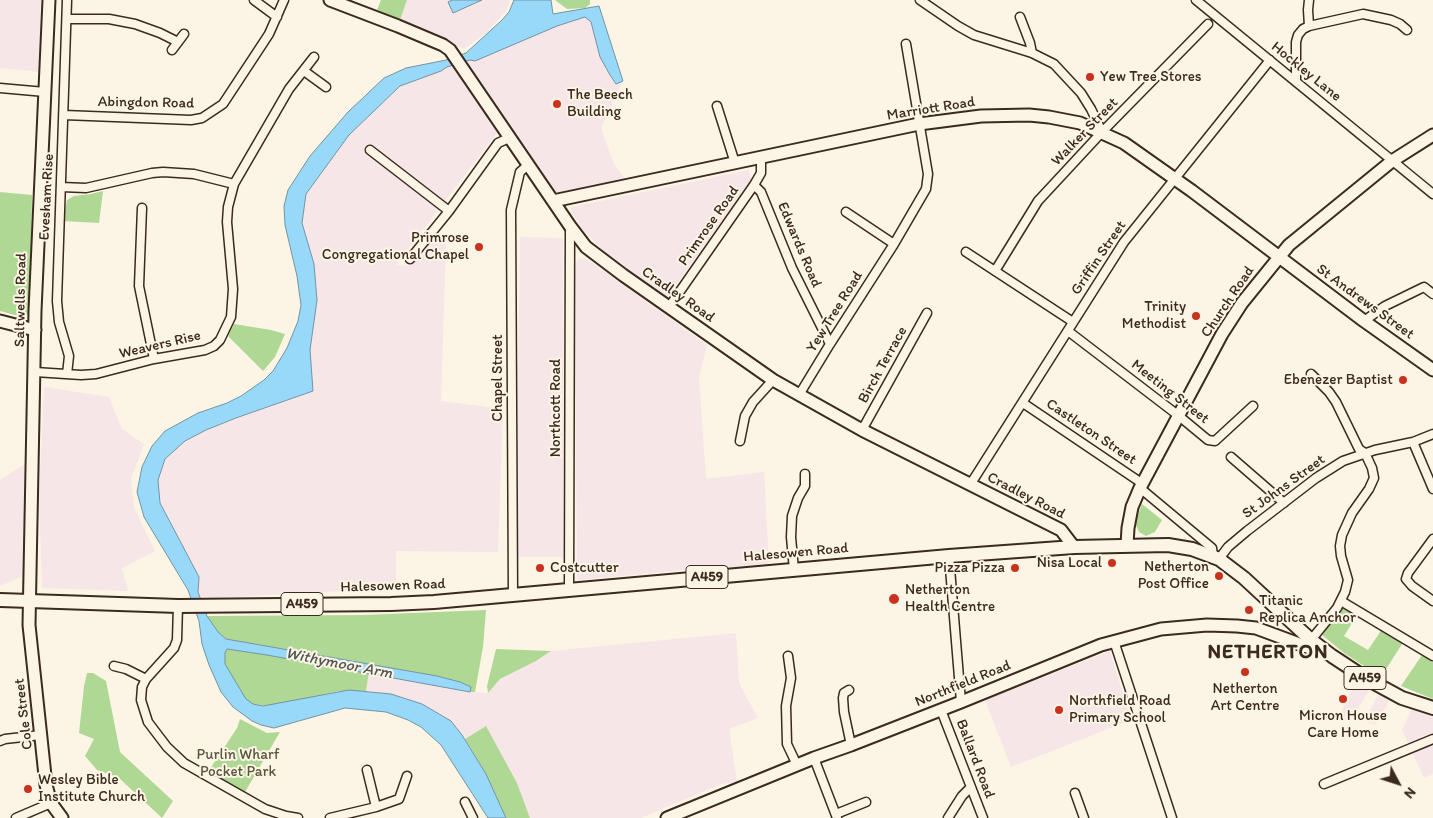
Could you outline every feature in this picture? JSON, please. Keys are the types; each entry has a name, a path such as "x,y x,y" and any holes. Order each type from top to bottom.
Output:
{"main road":[{"name":"Halesowen Road","path":"0,600 181,606 391,604 949,556 1074,547 1168,545 1216,558 1244,578 1322,648 1367,679 1402,698 1429,707"}],"street":[{"name":"Saltwells Road","path":"29,602 35,330 48,0"},
{"name":"Evesham Rise","path":"67,0 56,301 59,322 69,356 67,374"},
{"path":"254,0 277,17"},
{"name":"Abingdon Road","path":"64,115 191,120 202,118 223,104 269,34 284,0"},
{"name":"Cradley Road","path":"330,0 443,45 452,52 552,201 586,247 623,275 773,380 862,430 1061,530 1074,547"},
{"path":"920,0 974,35 1032,53 1054,64 1074,84 1091,109 1102,132"},
{"path":"1310,0 1308,10 1310,26"},
{"name":"Hockley Lane","path":"1202,2 1433,194"},
{"path":"1296,81 1296,42 1298,35 1303,29 1363,14 1391,20 1407,30"},
{"path":"1020,17 1032,53"},
{"path":"67,19 109,19 135,24 160,32 178,42"},
{"name":"Walker Street","path":"995,270 1038,201 1102,132 1208,24"},
{"path":"172,50 184,34"},
{"name":"Yew Tree Road","path":"799,395 894,244 926,189 928,174 906,44"},
{"name":"Weavers Rise","path":"35,372 96,374 154,359 205,350 214,346 220,340 229,322 233,288 227,222 228,207 234,184 289,89 314,57"},
{"name":"Griffin Street","path":"970,485 1124,242 1270,60"},
{"path":"304,71 326,87"},
{"path":"0,88 45,92"},
{"path":"718,106 735,163"},
{"name":"Marriott Road","path":"552,201 919,124 981,116 1030,115 1080,123 1124,143 1176,178 1280,256"},
{"name":"Church Road","path":"1127,545 1132,507 1141,486 1229,322 1289,245 1392,161 1433,135"},
{"path":"410,259 449,211 498,142 509,138"},
{"path":"370,150 449,211"},
{"name":"Primrose Road","path":"669,307 754,185 761,173 761,158"},
{"name":"Chapel Street","path":"512,595 511,210 520,172 528,164"},
{"path":"61,187 86,188 116,180 164,172 194,174 234,184"},
{"name":"Edwards Road","path":"754,185 761,192 792,268 830,344"},
{"path":"142,208 139,286 154,359"},
{"path":"846,212 894,244"},
{"name":"Northcott Road","path":"569,590 570,226"},
{"path":"966,252 1073,322"},
{"name":"St Andrews Street","path":"1280,256 1364,321 1433,370"},
{"path":"1364,321 1385,306 1424,287 1433,294"},
{"name":"Birch Terrace","path":"862,430 928,313"},
{"path":"0,321 35,330"},
{"name":"Meeting Street","path":"1068,331 1208,440 1215,440 1253,406"},
{"path":"1311,374 1329,392 1359,449 1365,453 1372,468 1374,478 1373,484 1352,514 1342,535 1341,556 1348,580 1342,601 1311,640"},
{"path":"740,441 745,416 753,402 773,380"},
{"name":"Castleton Street","path":"1023,403 1141,486 1212,548 1216,558"},
{"name":"St Johns Street","path":"1216,558 1284,502 1316,478 1336,466 1365,453 1413,442 1433,434"},
{"path":"1413,442 1433,489"},
{"path":"1231,457 1284,502"},
{"path":"794,570 791,537 792,516 798,498 805,486 805,474"},
{"path":"1433,539 1408,573 1406,579 1412,586 1433,601"},
{"path":"949,556 961,702"},
{"path":"1342,601 1433,656"},
{"name":"Cole Street","path":"29,602 29,625 46,785 51,803 62,818"},
{"path":"181,606 177,640 174,648 146,679 142,687 142,708 148,722 167,747 184,763 255,804 286,816 298,818"},
{"name":"Northfield Road","path":"667,818 814,758 1114,641 1161,628 1207,625 1256,628 1310,648 1322,648"},
{"path":"1280,636 1288,635 1297,626"},
{"path":"1114,641 1172,818"},
{"path":"788,656 791,678 786,706 787,744 797,766"},
{"path":"114,666 126,669 146,679"},
{"path":"849,690 844,693 843,698 851,745"},
{"name":"Ballard Road","path":"941,710 983,818"},
{"path":"0,742 5,739 41,735"},
{"path":"1324,784 1433,739"},
{"path":"814,758 837,816 866,802"},
{"path":"367,770 376,807"},
{"path":"330,818 376,807 399,799 407,776"},
{"path":"948,818 962,796 971,787"},
{"path":"1075,793 1084,818"},
{"path":"465,802 470,817"},
{"path":"16,818 51,803"}],"shaded area":[{"path":"0,0 41,0 39,72 0,68"},
{"path":"407,0 510,0 507,10 486,33 464,49 400,20"},
{"path":"599,6 623,81 601,128 614,164 627,181 553,201 458,60"},
{"path":"452,65 497,133 396,265 410,266 436,236 446,242 441,401 503,409 498,552 396,551 396,588 216,598 199,596 199,577 160,503 158,480 165,459 185,441 206,430 313,391 310,350 317,300 314,264 302,223 306,194 349,135 400,86"},
{"path":"749,170 751,179 667,298 605,252 582,229 571,211 571,207"},
{"path":"520,237 563,238 564,557 516,557"},
{"path":"579,258 587,259 707,345 699,378 706,479 764,472 769,565 709,568 577,580 575,266"},
{"path":"44,387 109,397 122,429 144,444 131,479 134,507 155,551 122,568 128,591 42,588 39,497"},
{"path":"25,464 23,576 0,586 0,480"},
{"path":"736,633 739,683 758,718 729,729 737,782 721,784 641,818 530,818 517,783 486,727 465,739 451,721 422,704 391,694 366,691 369,672 470,692 488,693 500,679 536,661 551,651"},
{"name":"Northfield Road Primary School","path":"1110,651 1131,720 1011,767 985,700"},
{"path":"1361,675 1373,683 1351,721 1340,719 1344,704"},
{"path":"1382,688 1393,693 1387,705 1376,725 1364,721"},
{"path":"1415,702 1433,708 1433,774 1424,778 1402,730"}],"green space":[{"path":"381,0 407,0 400,20 377,10"},
{"path":"555,0 590,0 590,4 585,8 567,9"},
{"path":"103,191 99,223 63,221 67,200 74,196"},
{"path":"0,192 32,195 30,313 22,317 0,311"},
{"path":"234,324 285,334 275,357 263,371 228,336"},
{"path":"1142,504 1162,520 1155,532 1146,536 1139,532 1136,525"},
{"path":"1341,609 1346,609 1357,615 1344,636 1368,650 1382,629 1404,641 1381,677 1344,653 1322,635 1323,631"},
{"path":"486,610 483,647 475,692 470,692 471,687 460,682 437,676 226,639 218,632 207,616 364,615"},
{"path":"227,649 369,672 366,691 340,691 270,706 252,704 238,688 225,664 225,652"},
{"path":"496,649 551,651 536,661 500,679 488,693 487,686"},
{"path":"1422,655 1433,662 1433,699 1401,686"},
{"path":"87,673 93,673 106,681 120,752 173,801 162,818 119,778 97,770 85,756 94,739 79,733"},
{"name":"Purlin Wharf Pocket Park","path":"240,719 267,733 280,732 245,792 208,772 237,728"},
{"path":"486,726 517,783 530,818 506,818 486,774 465,739"}],"water":[{"path":"452,0 482,0 453,13 448,2"},
{"name":"Withymoor Arm","path":"514,0 551,0 553,14 599,6 623,81 616,84 610,75 600,57 591,22 585,17 557,26 475,61 470,60 447,67 400,86 349,135 306,194 302,223 314,264 317,300 310,350 313,391 236,418 185,441 165,459 158,480 160,503 199,577 198,592 207,616 218,632 226,639 437,676 471,687 470,692 227,649 225,664 246,699 253,704 263,706 349,690 391,694 422,704 451,721 486,774 506,818 488,818 441,745 421,727 408,720 386,712 345,708 274,728 252,721 233,707 221,692 209,665 202,644 199,621 188,590 144,517 137,492 142,467 152,446 165,431 198,413 241,396 264,380 273,371 287,348 298,321 301,305 297,276 285,225 284,206 288,190 310,156 348,112 384,78 406,68 446,60 466,53 502,20 509,12"}],"place":[{"name":"Yew Tree Stores","path":"1090,77"},
{"name":"The Beech Building","path":"557,104"},
{"name":"Primrose Congregational Chapel","path":"479,247"},
{"name":"Trinity Methodist","path":"1196,316"},
{"name":"Ebenezer Baptist","path":"1403,380"},
{"name":"Nisa Local","path":"1112,563"},
{"name":"Costcutter","path":"540,568"},
{"name":"Pizza Pizza","path":"1015,568"},
{"name":"Netherton Post Office","path":"1219,576"},
{"name":"Netherton Health Centre","path":"894,599"},
{"name":"Titanic Replica Anchor","path":"1249,610"},
{"name":"Netherton Art Centre","path":"1245,672"},
{"name":"Micron House Care Home","path":"1343,699"},
{"name":"Northfield Road Primary School","path":"1059,710"},
{"name":"Wesley Bible Institute Church","path":"28,789"}],"district":[{"name":"NETHERTON","path":"1268,653"}]}
